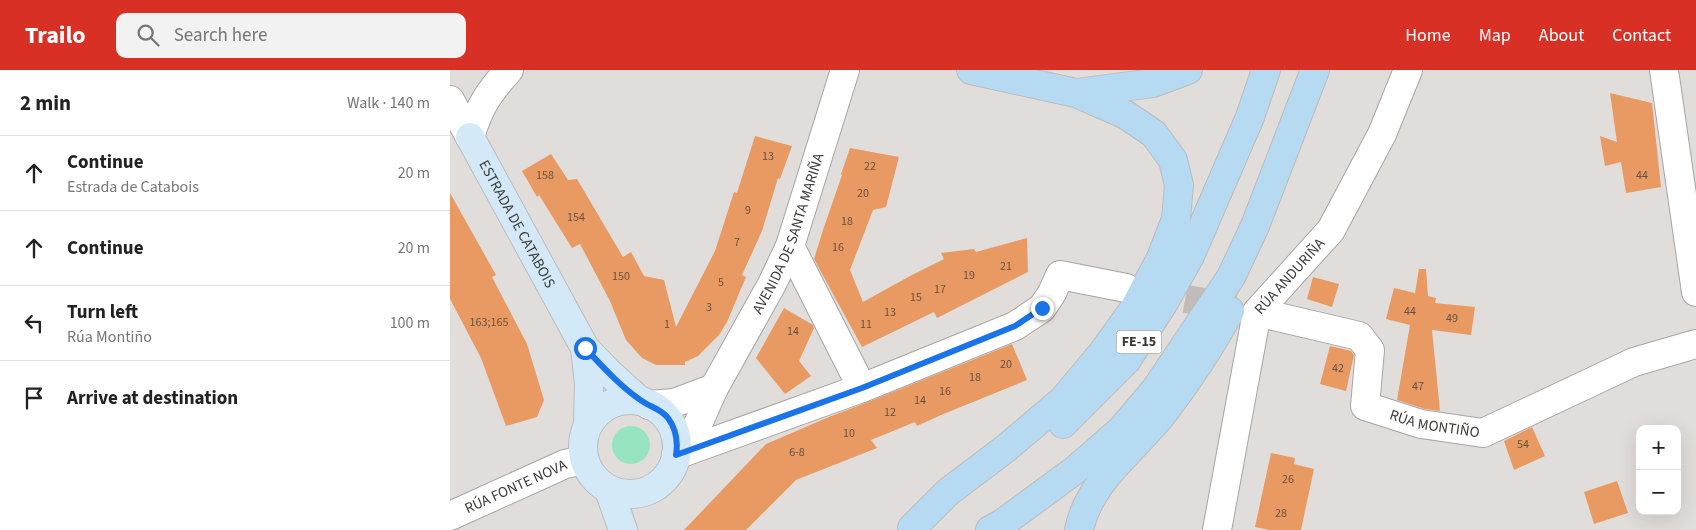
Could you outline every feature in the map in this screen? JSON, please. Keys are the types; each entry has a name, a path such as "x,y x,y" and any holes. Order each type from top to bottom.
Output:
{"highway":[{"path":"909,529 948,492 1005,449 1063,400 1103,352 1134,309 1162,258 1176,218 1179,185 1173,160 1154,134 1126,115 1076,93 971,70"},
{"path":"1076,93 1153,83 1188,70"},
{"name":"FE-15","path":"909,529 1027,455 1073,416 1126,361 1163,304 1190,256 1250,117 1266,70"},
{"path":"1079,530 1082,514 1105,477 1164,412 1202,357 1244,284 1271,221 1291,166 1317,70"},
{"name":"FE-15","path":"990,530 1003,523 1075,470 1121,430 1155,390 1231,277 1255,226 1317,70"}],"main road":[{"name":"ESTRADA DE CATABOIS","path":"470,137 585,348 612,376 645,403"},
{"name":"ESTRADA DE CATABOIS","path":"585,348 589,384 588,423"},
{"path":"620,400 645,403 659,409 672,425 677,441 677,453 670,473 664,480 643,493 626,494 609,490 593,478 584,460 582,441 588,423 601,408 620,400"},
{"path":"609,490 618,511 623,530"},
{"path":"637,530 647,491"}],"street":[{"path":"470,137 486,97 509,70"},
{"name":"AVENIDA DE SANTA MARIÑA","path":"677,453 689,440 698,424 714,388 772,284 790,246 844,70"},
{"name":"RÚA ANDURIÑA","path":"1217,530 1257,312 1332,230 1382,134 1408,70"},
{"path":"1664,70 1696,292"},
{"name":"ESTRADA DE CATABOIS","path":"450,100 470,137"},
{"path":"790,246 862,388"},
{"path":"677,453 862,388 1015,326 1042,308 1052,293 1060,274 1126,288"},
{"name":"RÚA MONTIÑO","path":"1257,312 1359,336 1370,350 1365,406 1421,424 1483,433 1634,362 1696,344"},
{"path":"645,403 674,403 714,388"},
{"name":"RÚA FONTE NOVA","path":"450,516 566,464 584,460"}],"green space":[{"path":"631,426 645,431 650,445 645,459 631,464 617,459 612,445 617,431"}],"building":[{"path":"1610,93 1652,103 1661,187 1626,193 1621,162 1605,166 1600,136 1617,142"},
{"path":"755,136 792,146 780,179 778,178 762,231 742,275 746,277 727,322 719,335 698,356 685,362 685,365 656,365 642,358 626,340 610,301 580,244 572,248 539,195 537,197 522,171 551,154 568,180 577,179 623,257 631,252 644,276 664,280 676,327 715,251 734,192 737,193"},
{"path":"850,148 899,157 886,207 873,210 850,270 863,302 944,259 941,253 974,249 976,252 1027,238 1028,272 937,318 934,312 862,347 814,259"},
{"path":"450,193 496,275 492,277 527,344 544,400 537,417 506,426 481,358 450,299"},
{"path":"1419,269 1426,269 1428,296 1436,298 1435,303 1475,307 1471,335 1432,330 1440,411 1425,409 1397,400 1410,325 1386,319 1394,288 1415,293"},
{"path":"1313,277 1339,284 1332,307 1307,299"},
{"path":"784,308 813,325 814,328 799,361 811,376 785,394 756,358"},
{"path":"1012,344 1027,380 917,426 915,422 871,440 877,448 796,480 746,530 684,530 766,444"},
{"path":"1330,346 1351,351 1354,355 1346,391 1320,384"},
{"path":"1532,427 1545,456 1514,470 1504,441"},
{"path":"1271,453 1295,458 1294,464 1314,469 1301,530 1270,530 1255,527"},
{"path":"1617,481 1628,513 1594,524 1584,492"}],"tunnel":[{"path":"1144,291 1235,308"}],"route":[{"path":"585,348 640,401 659,409 668,418 677,441 676,455 862,388 1015,326 1042,308"}]}
